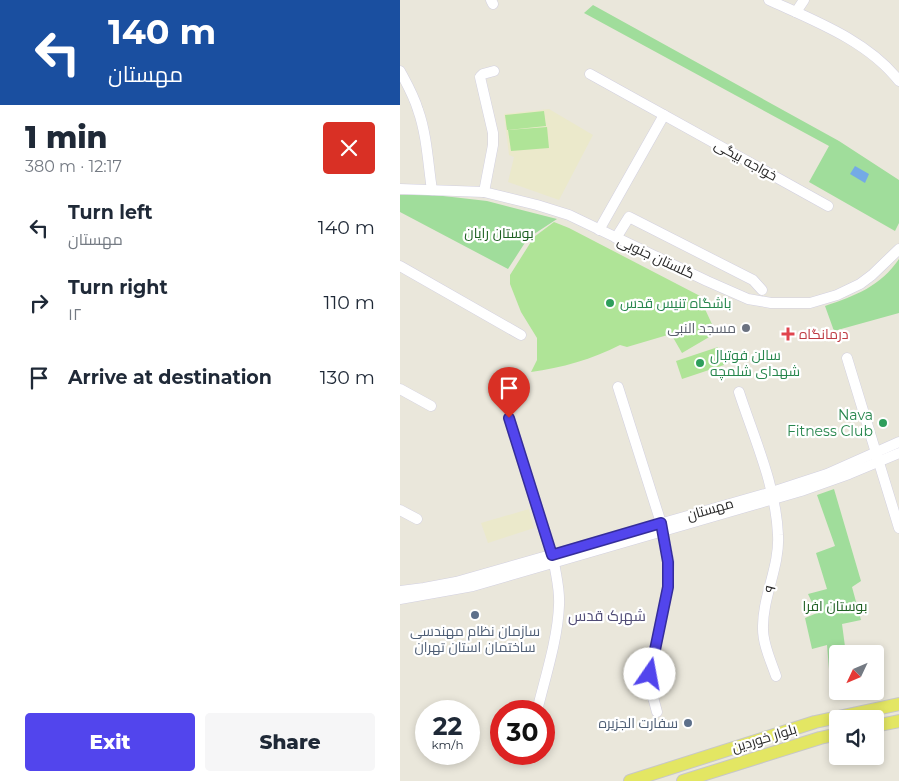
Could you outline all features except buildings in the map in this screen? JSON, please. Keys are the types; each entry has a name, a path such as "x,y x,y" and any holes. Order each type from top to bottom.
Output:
{"main road":[{"name":"بلوار خوردین","path":"630,781 815,722 899,704"},
{"path":"884,724 899,721"},
{"name":"بلوار خوردین","path":"683,781 829,736"}],"street":[{"path":"769,0 860,45 876,56 890,69 899,81"},
{"path":"796,12 804,0"},
{"path":"400,71 419,111 424,132 432,190"},
{"path":"484,192 493,145 493,133 480,77 483,74 494,71"},
{"name":"خواجه بیگی","path":"590,74 828,206"},
{"path":"599,230 664,115"},
{"name":"گلستان جنوبی","path":"400,189 484,192 537,205 569,215 740,295 771,303 810,303 837,295 872,275 899,249"},
{"path":"616,238 629,217 753,280 762,290"},
{"path":"400,267 521,335"},
{"path":"847,358 899,528"},
{"path":"618,387 662,527 668,562 668,587 650,674 650,686 657,712"},
{"path":"400,389 431,406"},
{"name":"۹","path":"739,392 773,495 778,536 773,576 764,614 763,630 776,676"},
{"path":"509,418 553,559 558,587 559,606 556,627 539,700"},
{"path":"878,457 899,442"},
{"path":"878,457 899,453"},
{"name":"مهستان","path":"478,580 773,495 801,491 878,457"},
{"path":"400,510 417,519"},
{"path":"400,591 478,580"},
{"path":"400,599 418,597 478,580"}],"shaded area":[{"path":"549,109 593,135 559,200 508,182 514,157 509,155 504,114"},
{"path":"529,509 534,528 488,543 481,523"}],"green space":[{"path":"593,5 839,141 899,180 899,223 895,231 809,182 829,146 584,13"},
{"path":"544,111 546,126 507,130 505,115"},
{"path":"547,127 549,148 511,151 508,130"},
{"name":"بوستان رایان","path":"426,194 487,201 557,219 528,238 508,269 400,212 400,195"},
{"name":"باشگاه تنیس قدس","path":"554,222 702,297 705,309 716,333 682,353 671,334 627,347 620,345 599,355 577,362 531,372 537,360 537,338 521,312 510,284 510,275 534,237"},
{"path":"899,259 899,313 834,331 825,306 857,294 876,283"},
{"name":"سالن فوتبال شهدای شلمچه","path":"718,347 724,365 682,379 676,361"},
{"name":"بوستان افرا","path":"834,489 861,581 852,587 861,620 842,624 845,645 829,645 829,669 827,645 812,649 805,618 817,613 808,594 827,589 816,553 835,546 817,495"}],"water":[{"path":"855,166 869,174 865,183 850,174"}],"place":[{"name":"باشگاه تنیس قدس","path":"610,303"},
{"name":"مسجد النبی","path":"746,328"},
{"name":"درمانگاه","path":"788,334"},
{"name":"سالن فوتبال شهدای شلمچه","path":"700,363"},
{"name":"Nava Fitness Club","path":"883,423"},
{"name":"سازمان نظام مهندسی ساختمان استان تهران","path":"475,615"},
{"name":"سفارت الجزیره","path":"688,723"}],"district":[{"name":"شهرک قدس","path":"607,616"}],"route":[{"path":"509,418 552,555 661,523 668,562 668,587 650,674"}]}
